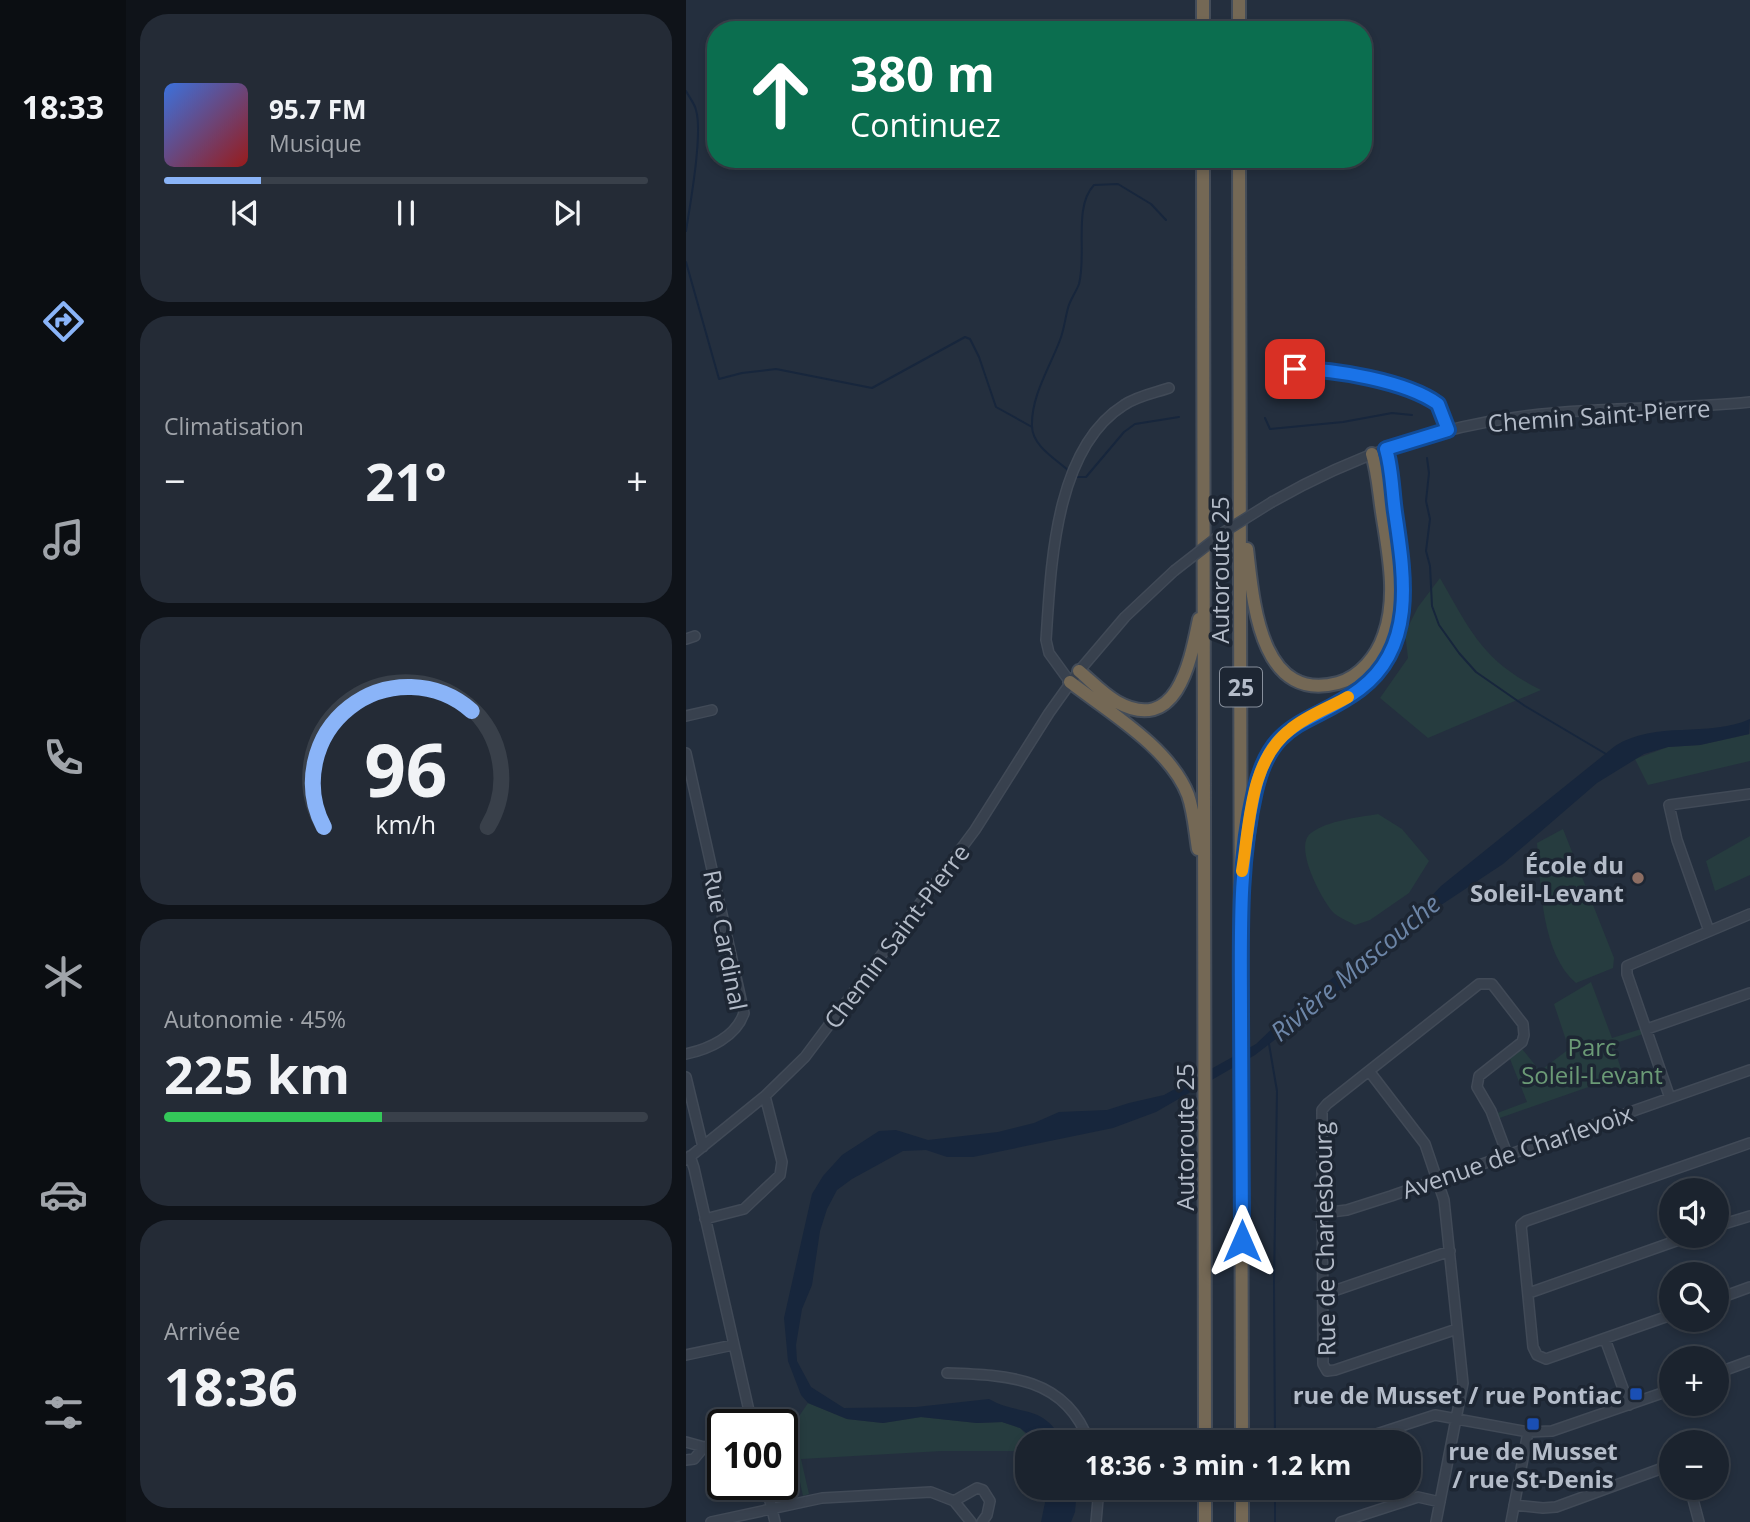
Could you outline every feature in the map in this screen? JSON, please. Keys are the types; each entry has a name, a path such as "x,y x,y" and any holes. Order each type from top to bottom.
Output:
{"highway":[{"path":"1203,0 1203,21"},
{"path":"1239,0 1239,21"},
{"name":"Autoroute 25","path":"1203,168 1205,1430"},
{"name":"Autoroute 25","path":"1240,168 1242,1430"},
{"path":"1241,879 1255,793 1271,751 1291,729 1345,699 1368,682 1390,655 1397,637 1403,609 1404,582 1386,449"},
{"path":"1240,494 1254,606 1268,651 1284,671 1301,681 1315,685 1340,682 1354,676 1370,660 1382,639 1389,613 1390,569 1372,454"},
{"path":"1074,677 1129,707 1149,708 1166,701 1177,691 1185,677 1204,595"},
{"path":"1074,677 1166,758 1179,777 1193,814 1205,898"},
{"path":"1205,1500 1205,1522"},
{"path":"1242,1500 1242,1522"}],"street":[{"path":"1279,370 1339,372 1422,395 1438,404 1448,430"},
{"path":"1074,677 1063,671 1049,653 1046,640 1056,536 1063,498 1087,444 1107,418 1126,403 1169,388"},
{"name":"Chemin Saint-Pierre","path":"688,1158 765,1096 814,1046 987,814 1074,677 1125,618 1174,571 1224,532 1272,502 1330,472 1386,449 1448,430 1544,414 1690,408 1750,402"},
{"path":"686,716 712,710"},
{"name":"Rue Cardinal","path":"686,753 744,1013 741,1023 714,1045 686,1054"},
{"path":"1709,931 1677,840 1669,805 1750,794"},
{"path":"1670,1098 1628,978 1627,966 1750,914"},
{"name":"Rue de Charlesbourg","path":"1457,1329 1327,1371 1323,1364 1322,1110 1479,984 1492,984 1524,1029 1522,1042 1479,1076 1477,1087 1491,1111 1507,1154"},
{"path":"1647,1029 1750,993"},
{"name":"Avenue de Charlevoix","path":"1323,1213 1347,1210 1750,1070"},
{"path":"1369,1071 1425,1144 1444,1199 1463,1383 1436,1522"},
{"path":"686,1077 687,1091 703,1147"},
{"path":"705,1219 744,1209 780,1175 782,1162 765,1096"},
{"path":"1659,1319 1546,1359 1537,1355 1533,1347 1521,1225 1750,1143"},
{"path":"688,1158 705,1219 748,1409"},
{"path":"1729,1222 1750,1216"},
{"path":"1529,1293 1659,1247"},
{"path":"1322,1295 1450,1251"},
{"path":"1729,1294 1750,1287"},
{"path":"1605,1339 1629,1405"},
{"path":"686,1356 733,1345"},
{"path":"1729,1369 1750,1362"},
{"path":"947,1373 997,1377 1049,1391 1062,1398 1072,1409 1083,1430"},
{"path":"1389,1430 1435,1415 1528,1432 1552,1431 1659,1394"},
{"path":"1511,1522 1528,1432"},
{"path":"686,1442 707,1446"},
{"path":"686,1460 694,1459 704,1447"},
{"path":"1514,1505 1556,1507 1659,1469"},
{"path":"954,1501 977,1488 983,1490 990,1501 987,1515 982,1522"},
{"path":"710,1522 822,1498 931,1492 954,1501 971,1522"},
{"path":"1341,1522 1418,1497 1440,1502"},
{"path":"770,1500 775,1522"},
{"path":"1096,1522 1098,1500"},
{"path":"1693,1500 1699,1522"}],"green space":[{"path":"1440,578 1480,643 1505,668 1541,690 1428,738 1380,698 1408,658 1405,633 1418,607"},
{"path":"1750,734 1750,761 1648,785 1635,759 1668,747 1700,745"},
{"path":"1378,814 1402,829 1429,861 1409,893 1370,920 1355,925 1334,913 1327,904 1307,860 1306,840 1311,833 1326,825"},
{"path":"1563,829 1614,958 1613,968 1576,983 1564,970 1549,937 1540,879 1537,843"},
{"path":"1750,836 1750,875 1715,891 1706,861"},
{"name":"Parc Soleil-Levant","path":"1591,982 1612,1038 1641,1029 1643,1034 1613,1044 1623,1075 1494,1120 1492,1115 1527,1102 1506,1054 1518,1044 1540,1071 1569,1049 1554,1004"},
{"path":"808,1403 847,1419 883,1423 921,1417 977,1423 1002,1422 1022,1430 1015,1430 1015,1451 942,1451 801,1459 809,1494 803,1496 798,1473 798,1418"}],"water":[{"name":"Rivière Mascouche","path":"1750,719 1749,734 1700,745 1668,747 1644,754 1597,783 1503,864 1432,911 1412,934 1353,982 1311,1008 1255,1055 1156,1112 1113,1128 973,1157 947,1157 926,1150 903,1151 837,1190 820,1231 812,1285 802,1309 796,1345 797,1361 811,1387 844,1408 916,1407 989,1399 1039,1416 1056,1430 1023,1430 1002,1422 977,1423 921,1417 883,1423 847,1419 808,1403 801,1395 788,1361 784,1318 812,1194 823,1176 842,1155 879,1131 896,1130 928,1140 998,1132 1034,1123 1059,1112 1107,1110 1164,1095 1256,1044 1298,1004 1370,950 1380,938 1421,907 1441,886 1615,746 1647,733 1734,725"},
{"path":"1046,1500 1076,1500 1071,1522 1041,1522"}],"waterway":[{"path":"686,91 698,121 695,170 686,231"},
{"path":"1068,470 1045,451 1036,439 1032,426 1038,393 1079,284 1082,218 1088,194 1094,185 1118,184 1151,204 1166,220"},
{"path":"686,262 719,379 776,369 872,388 965,337 970,339 979,357 996,407 1032,427"},
{"path":"1265,418 1270,429 1343,422 1392,413 1412,415"},
{"path":"1076,477 1086,477 1124,432 1135,424 1179,417"},
{"path":"1427,458 1429,473 1426,501 1430,519 1426,551 1430,566 1432,606 1439,625 1476,672 1525,706 1606,754"},
{"path":"1269,1044 1277,1091 1275,1430"},
{"path":"1275,1500 1275,1522"}],"slow traffic":[{"path":"1242,871 1255,793 1271,751 1291,729 1348,697"}],"place":[{"name":"École du Soleil-Levant","path":"1638,878"},
{"name":"rue de Musset / rue Pontiac","path":"1636,1394"},
{"name":"rue de Musset / rue St-Denis","path":"1533,1424"}],"route":[{"path":"1242,1241 1241,879 1256,786 1267,757 1285,734 1303,720 1359,690 1376,674 1390,655 1401,624 1404,582 1386,449 1448,430 1438,404 1422,395 1351,374 1295,369"}]}
